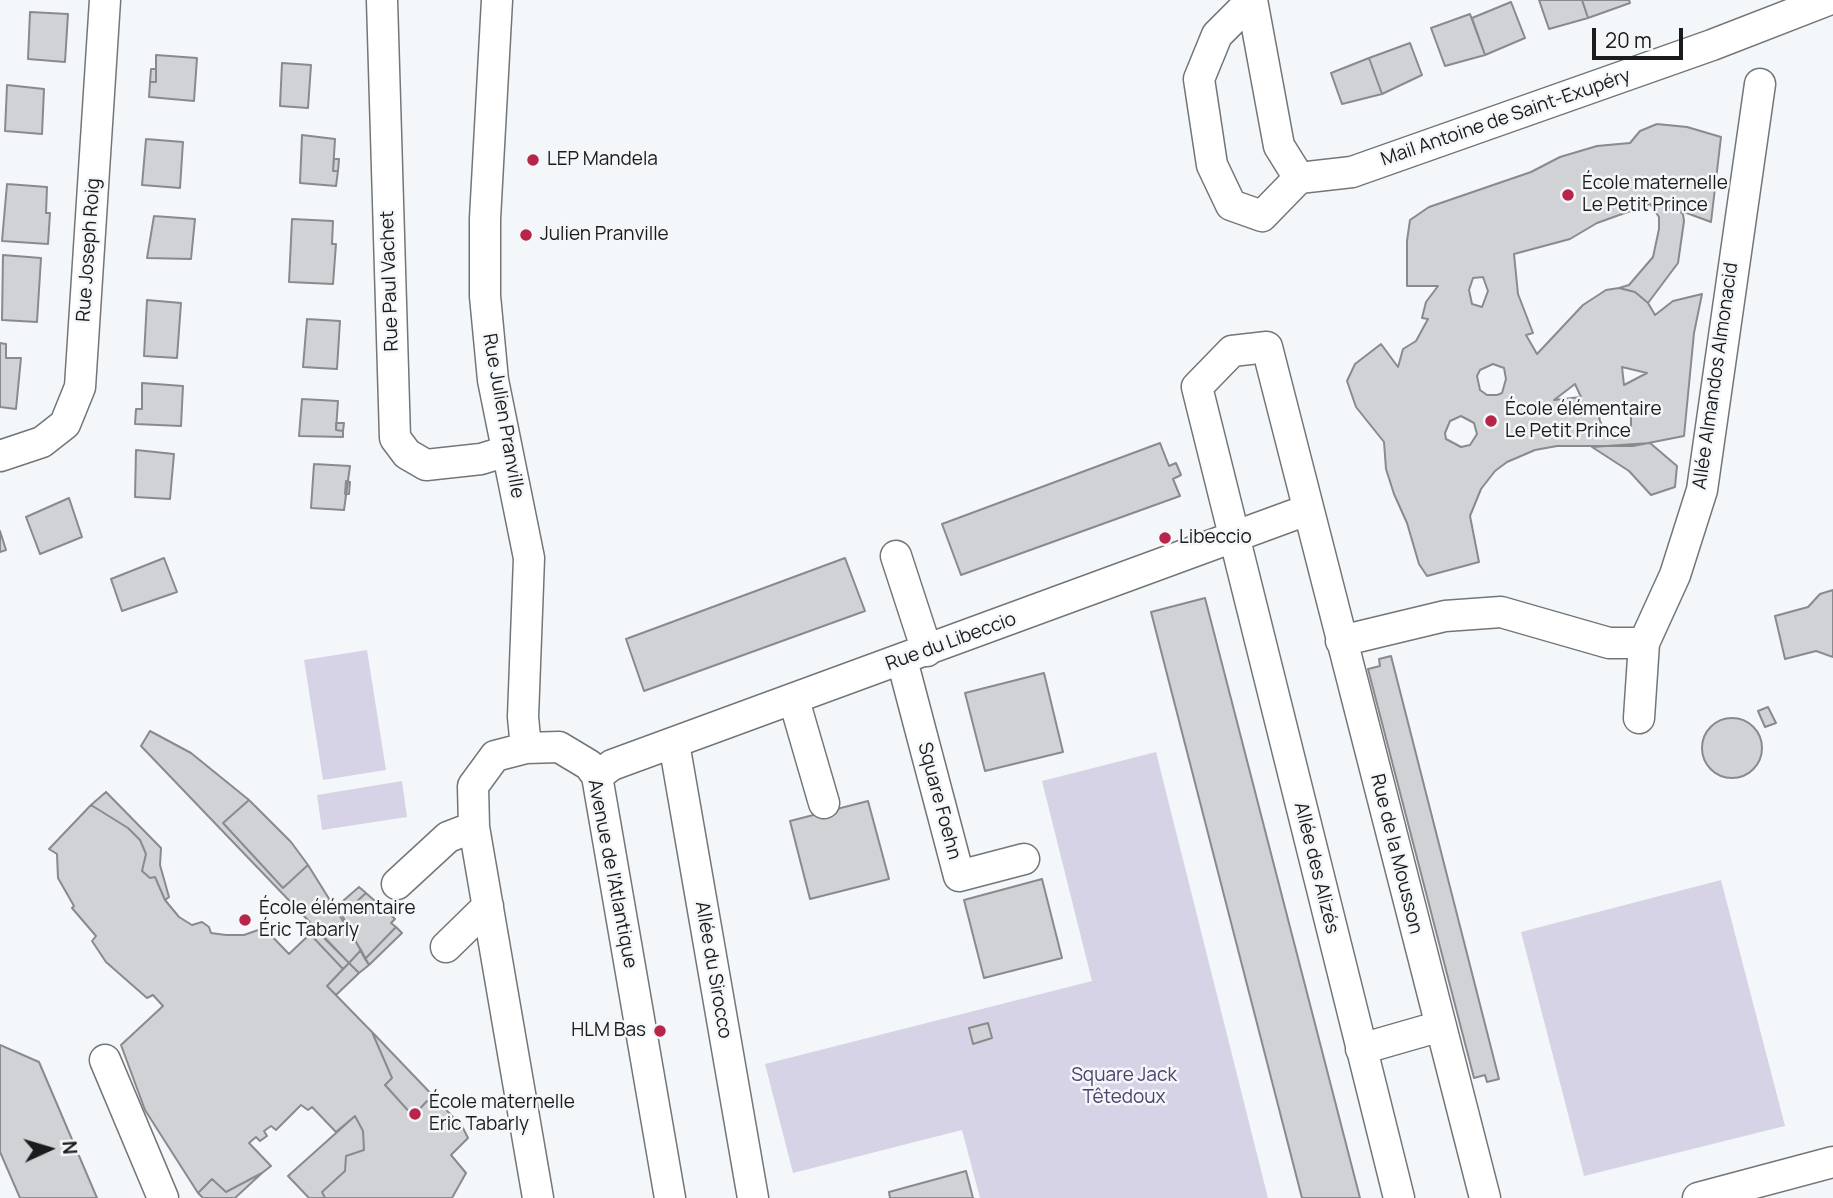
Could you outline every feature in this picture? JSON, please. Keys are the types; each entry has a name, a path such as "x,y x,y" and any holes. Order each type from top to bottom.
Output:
{"street":[{"name":"Rue Joseph Roig","path":"0,456 42,442 65,424 80,387 105,0"},
{"name":"Rue Paul Vachet","path":"382,0 395,438 407,454 426,465 481,459 507,451"},
{"name":"Rue Julien Pranville","path":"497,0 485,219 485,296 493,380 529,558 523,717 526,748"},
{"path":"1252,0 1279,146 1299,178 1262,216 1231,205 1212,165 1199,79 1217,35 1252,0"},
{"name":"Mail Antoine de Saint-Exupéry","path":"1299,178 1352,172 1712,45 1828,0"},
{"name":"Allée Almandos Almonacid","path":"1644,643 1675,575 1702,490 1760,84"},
{"name":"Allée des Alizés","path":"1307,510 1267,347 1232,351 1197,387 1399,1198"},
{"name":"Rue du Libeccio","path":"597,776 612,765 1307,510"},
{"name":"Rue de la Mousson","path":"1307,510 1485,1198"},
{"path":"895,556 915,656"},
{"path":"1341,641 1445,616 1501,612 1609,643 1644,643 1639,718"},
{"name":"Square Foehn","path":"915,656 959,876 1024,859"},
{"path":"793,700 824,803"},
{"name":"Allée du Sirocco","path":"674,743 753,1198"},
{"name":"Avenue de l'Atlantique","path":"538,1198 474,827 473,786 495,756 526,748 559,747 589,765 597,776 670,1198"},
{"path":"397,884 448,836 474,827"},
{"path":"446,947 488,906"},
{"path":"1361,1049 1441,1026"},
{"path":"105,1060 163,1198"},
{"path":"1698,1198 1833,1162"}],"green space":[{"path":"367,650 386,770 323,780 304,660"},
{"name":"Square Jack Têtedoux","path":"1156,752 1268,1198 980,1198 962,1130 793,1173 765,1064 1092,981 1042,781"},
{"path":"402,781 407,817 322,830 317,795"},
{"path":"1721,880 1785,1126 1584,1176 1521,932"}],"building":[{"path":"1539,0 1582,0 1588,18 1549,29"},
{"path":"1582,0 1629,0 1630,3 1588,18"},
{"path":"1511,2 1525,38 1485,55 1472,18"},
{"path":"30,12 68,14 65,62 28,59"},
{"path":"1470,14 1485,55 1445,66 1431,28"},
{"path":"1410,43 1422,75 1382,94 1369,58"},
{"path":"156,55 197,58 194,101 149,97 150,82 156,82"},
{"path":"1369,58 1382,94 1342,104 1331,73"},
{"path":"282,63 311,65 308,108 280,106"},
{"path":"151,69 156,69 156,82 150,82"},
{"path":"7,85 44,89 42,134 5,131"},
{"path":"1657,124 1687,127 1721,137 1711,222 1665,205 1650,204 1597,223 1570,239 1514,254 1518,294 1533,333 1526,335 1537,354 1583,305 1606,290 1619,288 1635,292 1648,303 1655,315 1673,301 1702,294 1694,333 1684,436 1633,446 1557,446 1535,450 1507,462 1495,471 1481,489 1470,516 1479,562 1427,576 1419,564 1407,523 1394,494 1386,469 1384,442 1356,407 1347,381 1355,364 1381,344 1398,367 1403,349 1416,341 1428,319 1422,318 1426,302 1438,286 1407,286 1410,220 1429,207 1531,172 1560,157 1597,146 1630,143 1640,131","holes":["1483,277 1488,291 1482,307 1472,304 1469,290 1473,278","1493,364 1504,368 1506,379 1502,393 1487,395 1480,390 1477,376 1480,370","1622,367 1647,373 1624,385","1575,384 1581,397 1554,400","1612,404 1626,407 1631,413 1631,426 1620,435 1604,430 1599,416","1461,416 1474,423 1477,434 1470,445 1461,447 1446,439 1445,433 1450,421"]},
{"path":"302,135 335,139 333,171 338,171 336,186 300,183"},
{"path":"146,139 183,142 180,188 142,185"},
{"path":"334,159 339,159 338,171 333,171"},
{"path":"7,184 47,187 46,213 50,213 48,244 2,241"},
{"path":"1650,204 1676,209 1683,214 1684,221 1678,263 1648,303 1635,292 1619,288 1629,285 1653,257 1659,217"},
{"path":"154,216 195,219 191,259 147,258"},
{"path":"292,219 333,221 332,244 336,244 333,284 289,282"},
{"path":"3,255 41,258 37,322 2,320"},
{"path":"147,300 181,303 177,358 144,356"},
{"path":"307,319 340,321 337,369 303,367"},
{"path":"0,343 6,344 6,358 21,358 16,409 0,407"},
{"path":"142,383 183,386 181,426 135,424 136,409 142,409"},
{"path":"302,399 338,401 336,430 343,431 343,437 299,436"},
{"path":"336,423 344,423 343,431 336,430"},
{"path":"1160,443 1169,466 1176,463 1181,475 1173,479 1180,496 961,575 942,524"},
{"path":"1650,443 1677,466 1675,487 1651,495 1629,471 1592,447"},
{"path":"136,450 174,454 170,499 135,497"},
{"path":"314,464 350,466 344,510 311,508"},
{"path":"346,481 350,482 349,494 345,494"},
{"path":"69,498 82,537 40,554 26,517"},
{"path":"0,531 6,550 0,552"},
{"path":"164,558 177,592 122,611 111,579"},
{"path":"845,558 865,611 644,691 626,639"},
{"path":"1833,590 1833,657 1816,651 1785,659 1775,616 1808,607 1820,594"},
{"path":"1205,598 1360,1198 1302,1198 1151,612"},
{"path":"1391,656 1499,1079 1487,1082 1485,1075 1474,1078 1368,669 1380,666 1379,659"},
{"path":"1044,673 1063,752 985,771 965,693"},
{"path":"1768,707 1776,723 1765,727 1758,711"},
{"path":"1726,718 1738,718 1757,731 1762,748 1760,760 1749,773 1738,778 1726,778 1707,765 1702,754 1702,742 1715,723"},
{"path":"150,731 191,753 249,800 223,823 283,888 308,865 361,950 349,963 141,746"},
{"path":"106,792 161,848 160,865 169,897 165,900 155,877 150,878 142,871 146,854 140,840 128,828 91,805"},
{"path":"249,800 291,842 308,865 283,888 223,823"},
{"path":"868,801 889,879 810,899 790,821"},
{"path":"91,805 128,828 140,840 146,854 142,871 150,878 155,877 165,900 179,917 192,925 202,922 209,927 211,933 226,935 244,935 264,928 289,954 310,934 343,969 327,986 372,1032 392,1078 385,1085 413,1116 427,1101 432,1104 438,1101 463,1128 468,1138 451,1155 466,1173 452,1198 325,1198 322,1192 345,1171 346,1156 364,1150 363,1131 355,1116 336,1132 312,1107 308,1110 301,1105 276,1130 271,1126 264,1131 267,1136 260,1141 256,1137 249,1143 271,1166 226,1192 212,1179 198,1193 145,1110 121,1045 163,1006 153,995 147,998 106,962 92,941 96,936 72,908 74,906 58,878 57,854 49,849"},
{"path":"1042,879 1062,958 984,978 964,900"},
{"path":"359,887 366,893 342,915 336,907"},
{"path":"366,893 395,919 391,923 396,927 365,959 342,915"},
{"path":"396,927 402,933 369,965 365,959"},
{"path":"315,929 349,963 343,969 310,934"},
{"path":"361,950 369,965 359,973 349,963"},
{"path":"349,963 359,973 336,995 327,986"},
{"path":"988,1023 992,1038 973,1044 969,1028"},
{"path":"372,1032 438,1101 432,1104 427,1101 413,1116 385,1085 392,1078"},
{"path":"0,1045 39,1062 97,1198 20,1198 0,1152"},
{"path":"355,1116 363,1131 364,1150 346,1156 345,1171 322,1192 325,1198 309,1198 288,1176"},
{"path":"966,1171 973,1198 890,1198 889,1192"},
{"path":"262,1173 235,1198 203,1198 198,1193 212,1179 226,1192"}],"place":[{"name":"LEP Mandela","path":"533,160"},
{"name":"École maternelle Le Petit Prince","path":"1568,195"},
{"name":"Julien Pranville","path":"526,235"},
{"name":"École élémentaire Le Petit Prince","path":"1491,421"},
{"name":"Libeccio","path":"1165,538"},
{"name":"École élémentaire Éric Tabarly","path":"245,920"},
{"name":"HLM Bas","path":"660,1031"},
{"name":"École maternelle Eric Tabarly","path":"415,1114"}]}
